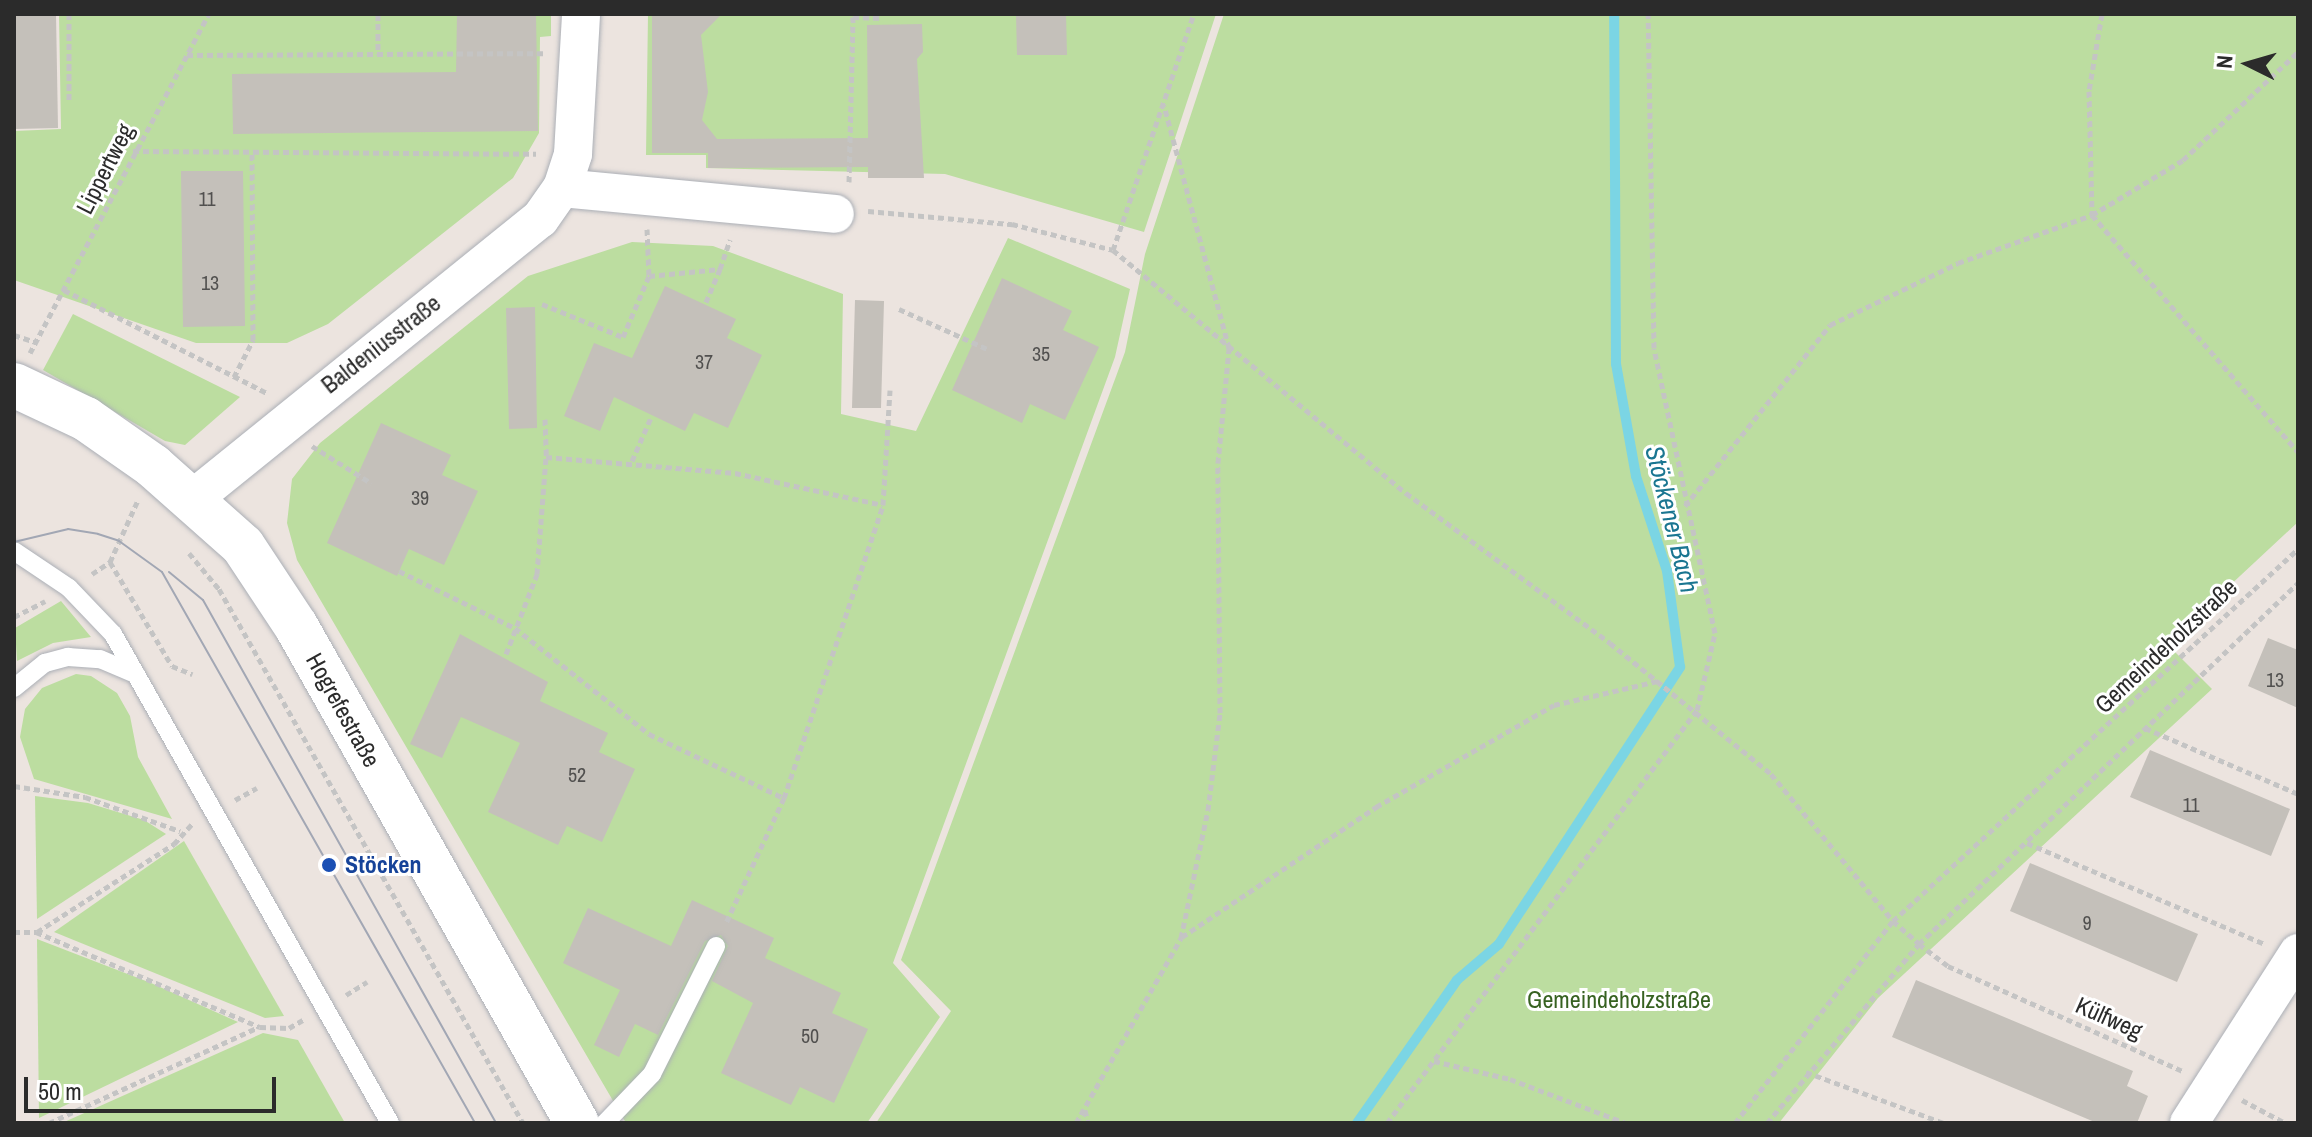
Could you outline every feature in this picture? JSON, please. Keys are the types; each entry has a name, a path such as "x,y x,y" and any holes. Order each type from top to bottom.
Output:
{"street":[{"path":"581,14 581,53 568,171 645,196 842,213"},
{"name":"Baldeniusstraße","path":"195,497 288,418 540,219 568,171"},
{"name":"Hogrefestraße","path":"14,385 86,419 139,481 195,497 243,546 296,626 577,1123"},
{"path":"2189,1123 2296,956"}],"lane":[{"path":"14,551 69,588 113,634 390,1123"},
{"path":"14,688 45,663 68,657 100,659 136,674"},
{"path":"605,1123 652,1074 716,946"}],"path":[{"path":"69,14 69,103"},
{"name":"Lippertweg","path":"14,335 36,342 133,151 209,14"},
{"path":"378,14 378,54"},
{"path":"882,18 853,17 842,213 886,210 1012,224 1113,250 1194,14"},
{"path":"1387,1123 1697,710 1715,633 1684,507 1654,348 1648,14"},
{"path":"2102,14 2089,91 2092,215 2298,452"},
{"path":"1684,507 1830,325 1958,263 2092,215 2183,160 2298,52"},
{"path":"186,55 581,53"},
{"path":"1076,1123 1181,938 1208,810 1220,713 1218,463 1229,348 1164,106"},
{"path":"133,151 252,152 568,171"},
{"path":"234,377 253,340 252,152"},
{"path":"542,304 623,337 649,276 645,196"},
{"name":"Külfweg","path":"1113,250 1406,493 1697,710 1771,774 1893,921 1948,966 2212,1083 2285,1123"},
{"path":"649,276 720,269 705,305"},
{"path":"64,290 269,395 321,455 371,483"},
{"path":"899,309 987,349"},
{"path":"716,946 784,798 883,505 890,390"},
{"path":"632,461 652,415"},
{"path":"506,654 537,574 546,457 545,419"},
{"path":"546,457 632,461 735,473 883,505"},
{"path":"136,504 139,481"},
{"path":"139,481 136,504 110,562 172,666 192,674"},
{"path":"136,504 145,513"},
{"path":"184,548 219,589 523,1123"},
{"name":"Gemeindeholzstraße","path":"1735,1123 1893,921 2298,549"},
{"path":"399,571 515,628 649,734 784,798"},
{"path":"1767,1123 1806,1072 1919,944 2298,583"},
{"path":"1181,938 1376,807 1554,705 1659,681"},
{"path":"2145,728 2298,794"},
{"path":"14,786 85,797 180,831"},
{"path":"36,932 174,844 180,831 214,811"},
{"path":"2027,843 2296,956"},
{"path":"14,932 36,932 260,1027 289,1028 325,1007"},
{"path":"49,1123 260,1027"},
{"path":"1433,1061 1510,1079 1626,1123"},
{"path":"1806,1072 1944,1123"},
{"path":"1085,1110 1088,1123"}],"green space":[{"path":"59,14 551,14 551,36 540,37 539,133 513,178 328,324 287,343 196,343 14,280 14,131 61,129"},
{"path":"648,14 1216,14 1144,232 945,174 706,168 706,155 646,155"},
{"path":"1224,14 2298,14 2298,522 2167,644 2212,689 1878,998 1779,1123 876,1123 951,1011 901,960 1125,352 1145,254"},
{"path":"1008,238 1130,289 1115,357 893,963 940,1017 867,1123 626,1123 297,560 287,523 292,479 320,443 528,276 632,242 713,246 843,294 841,414 916,431"},
{"path":"73,314 240,397 185,445 165,441 43,370"},
{"path":"61,601 91,637 53,643 17,661 15,628"},
{"path":"76,674 91,676 117,693 130,716 138,757 172,819 34,779 20,737 25,709 42,688"},
{"path":"35,796 88,803 144,820 166,834 37,919"},
{"path":"184,841 284,1016 265,1018 54,932"},
{"path":"37,939 151,983 238,1022 39,1118"},
{"path":"263,1033 298,1040 345,1123 62,1123"}],"building":[{"path":"14,14 56,14 58,128 14,129"},
{"path":"457,14 536,14 538,131 233,134 232,74 456,72"},
{"path":"652,14 722,14 701,35 708,92 702,120 717,139 868,138 867,25 922,24 923,52 917,59 924,178 868,178 868,167 708,168 708,153 652,153"},
{"path":"1016,14 1066,14 1067,55 1017,55"},
{"path":"181,171 243,171 245,326 183,327"},
{"path":"1002,278 1072,311 1063,330 1099,347 1065,420 1030,404 1022,423 952,390"},
{"path":"665,286 736,319 727,338 762,355 728,428 694,413 685,431 614,397 600,431 564,416 594,343 632,358"},
{"path":"855,300 884,301 881,408 852,408"},
{"path":"535,307 537,428 509,429 506,308"},
{"path":"381,423 451,455 442,475 478,491 444,565 409,549 397,576 327,543"},
{"path":"460,634 548,682 540,701 608,733 599,752 635,769 602,842 567,826 558,845 488,812 520,743 461,717 442,758 410,744"},
{"path":"2268,638 2298,650 2298,708 2248,686"},
{"path":"2150,750 2290,809 2271,856 2130,797"},
{"path":"2030,863 2198,934 2177,982 2010,911"},
{"path":"692,900 774,938 765,958 841,993 832,1013 868,1029 834,1103 800,1087 791,1105 721,1073 753,1003 712,981 728,946 721,935 705,941 658,1035 635,1024 619,1057 594,1045 620,990 563,963 588,908 671,946"},
{"path":"1916,980 2133,1071 2127,1086 2148,1096 2137,1123 2097,1123 1892,1037"}],"waterway":[{"name":"Stöckener Bach","path":"1357,1123 1457,980 1499,944 1680,667 1667,571 1636,476 1616,364 1614,14"}],"tram line":[{"path":"14,542 68,529 98,534 119,541 162,572 475,1123"},
{"path":"169,572 203,600 496,1123"}],"place":[{"name":"Stöcken","path":"329,865"}]}
